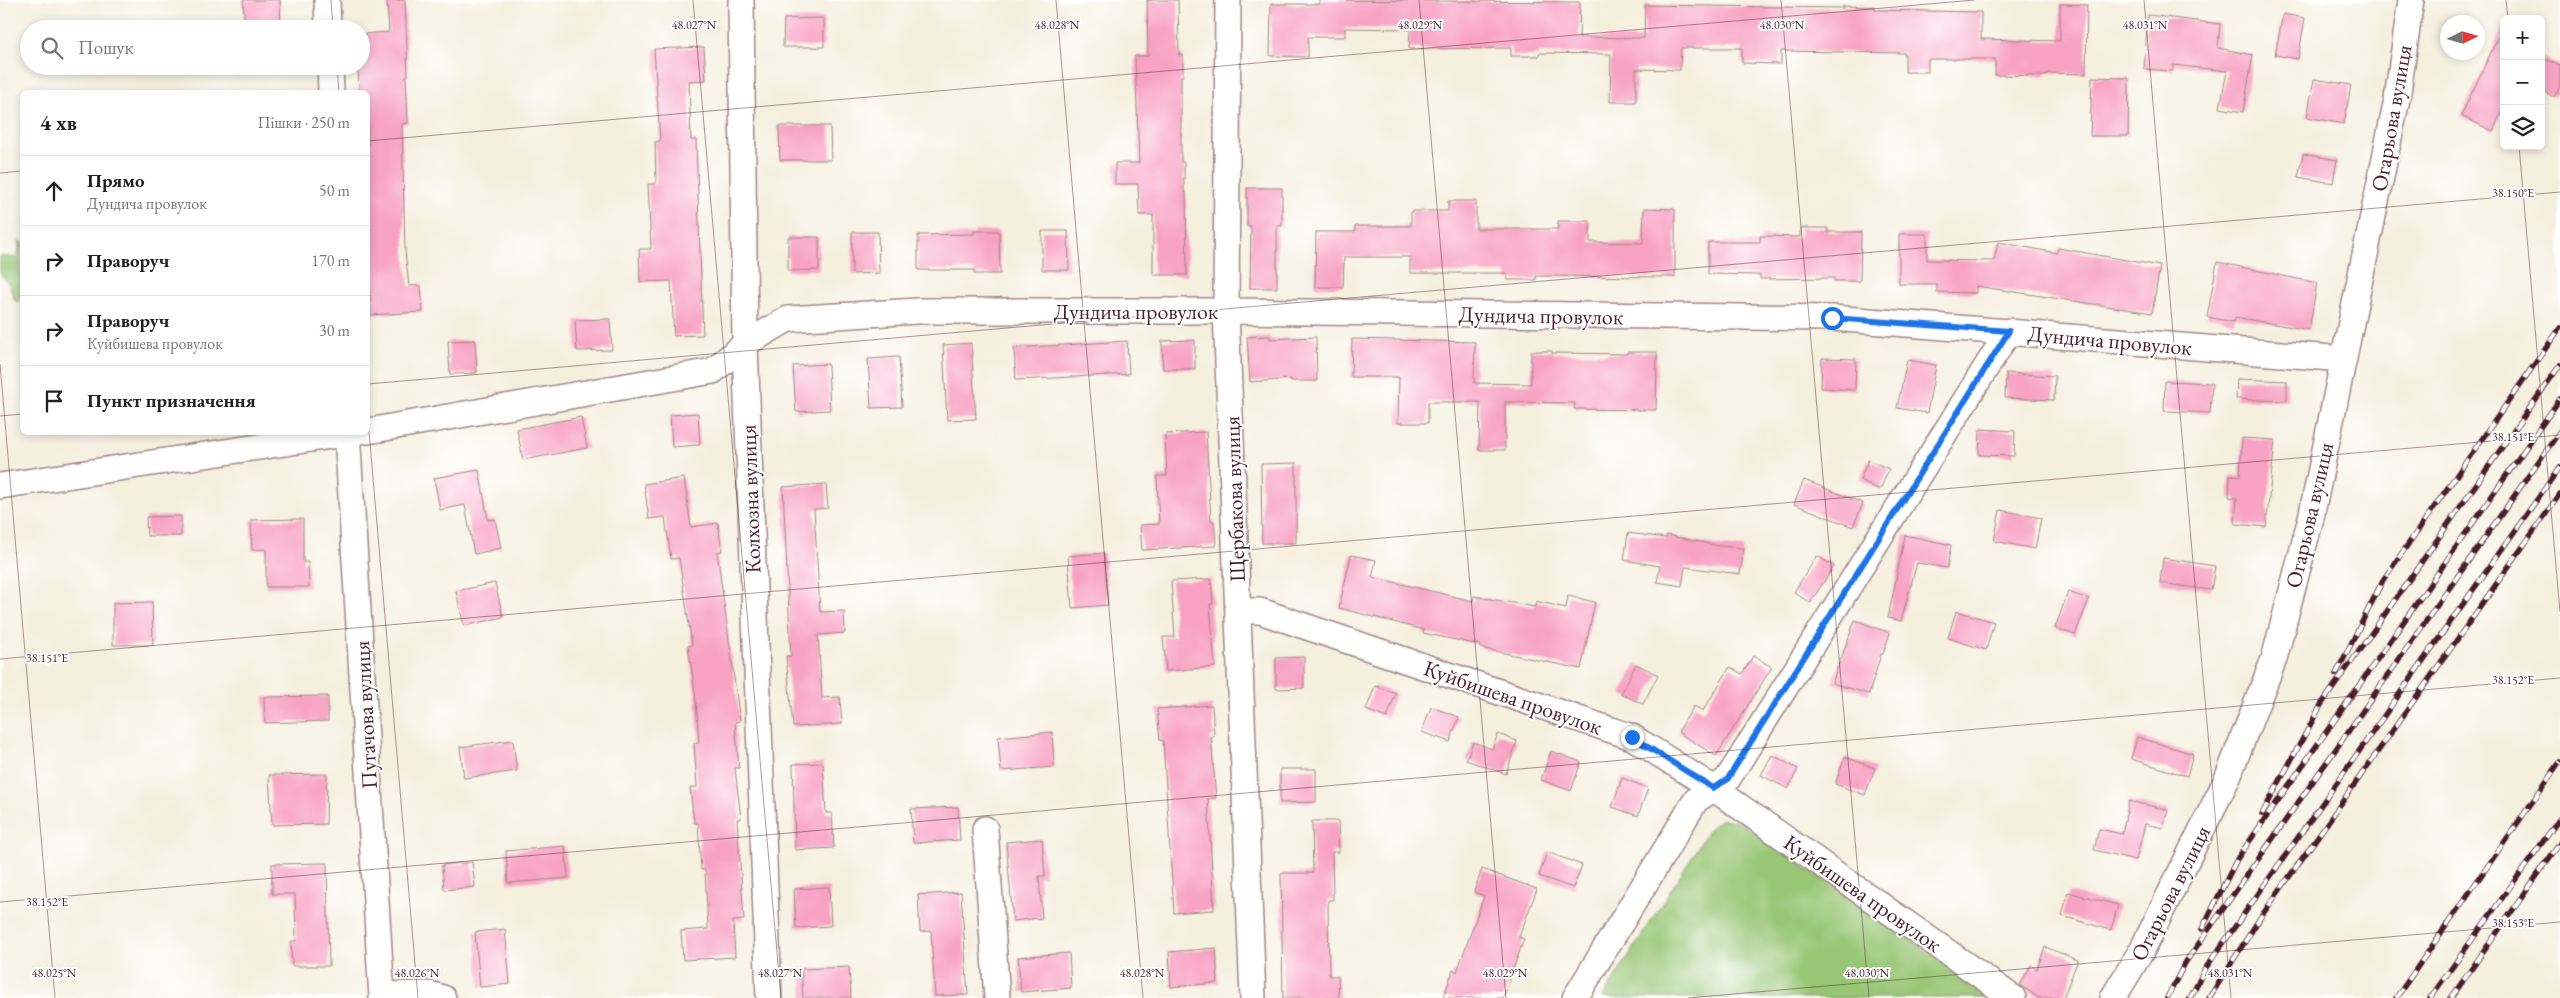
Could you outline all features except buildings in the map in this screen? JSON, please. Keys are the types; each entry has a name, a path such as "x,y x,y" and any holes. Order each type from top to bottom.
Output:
{"street":[{"path":"327,0 328,20"},
{"name":"Колхозна вулиця","path":"741,0 744,344 769,998"},
{"name":"Щербакова вулиця","path":"1228,0 1226,311 1239,611 1252,998"},
{"name":"Огарьова вулиця","path":"2113,998 2143,948 2227,779 2274,659 2311,518 2397,99 2411,0"},
{"path":"330,75 331,90"},
{"name":"Дундича провулок","path":"370,429 714,370 744,344 788,319 917,311 1226,311 1832,318 2344,359"},
{"path":"1575,998 1696,800 1727,780 2009,331"},
{"name":"Дундича провулок","path":"0,486 335,435"},
{"name":"Пугачова вулиця","path":"355,435 382,997"},
{"name":"Куйбишева провулок","path":"1239,611 1260,611 1632,737 1713,788 2013,998"},
{"path":"985,829 997,998"},
{"path":"382,997 429,994 444,998"}],"green space":[{"path":"19,241 20,301 15,301 9,284 0,273 0,256 18,258"},
{"path":"1722,819 1738,821 1996,998 1602,998 1710,828"}],"railway":[{"path":"2336,674 2383,580 2560,328"},
{"path":"2262,814 2321,705 2560,365"},
{"path":"2202,929 2237,859 2560,399"},
{"path":"2167,998 2185,963 2560,431"},
{"path":"2190,998 2205,969 2560,467"},
{"path":"2209,998 2260,918 2560,494"},
{"path":"2396,998 2560,762"},
{"path":"2430,998 2560,818"},
{"path":"2451,998 2560,843"}],"route":[{"path":"1632,737 1713,788 1727,780 2009,331 1832,318"}]}
